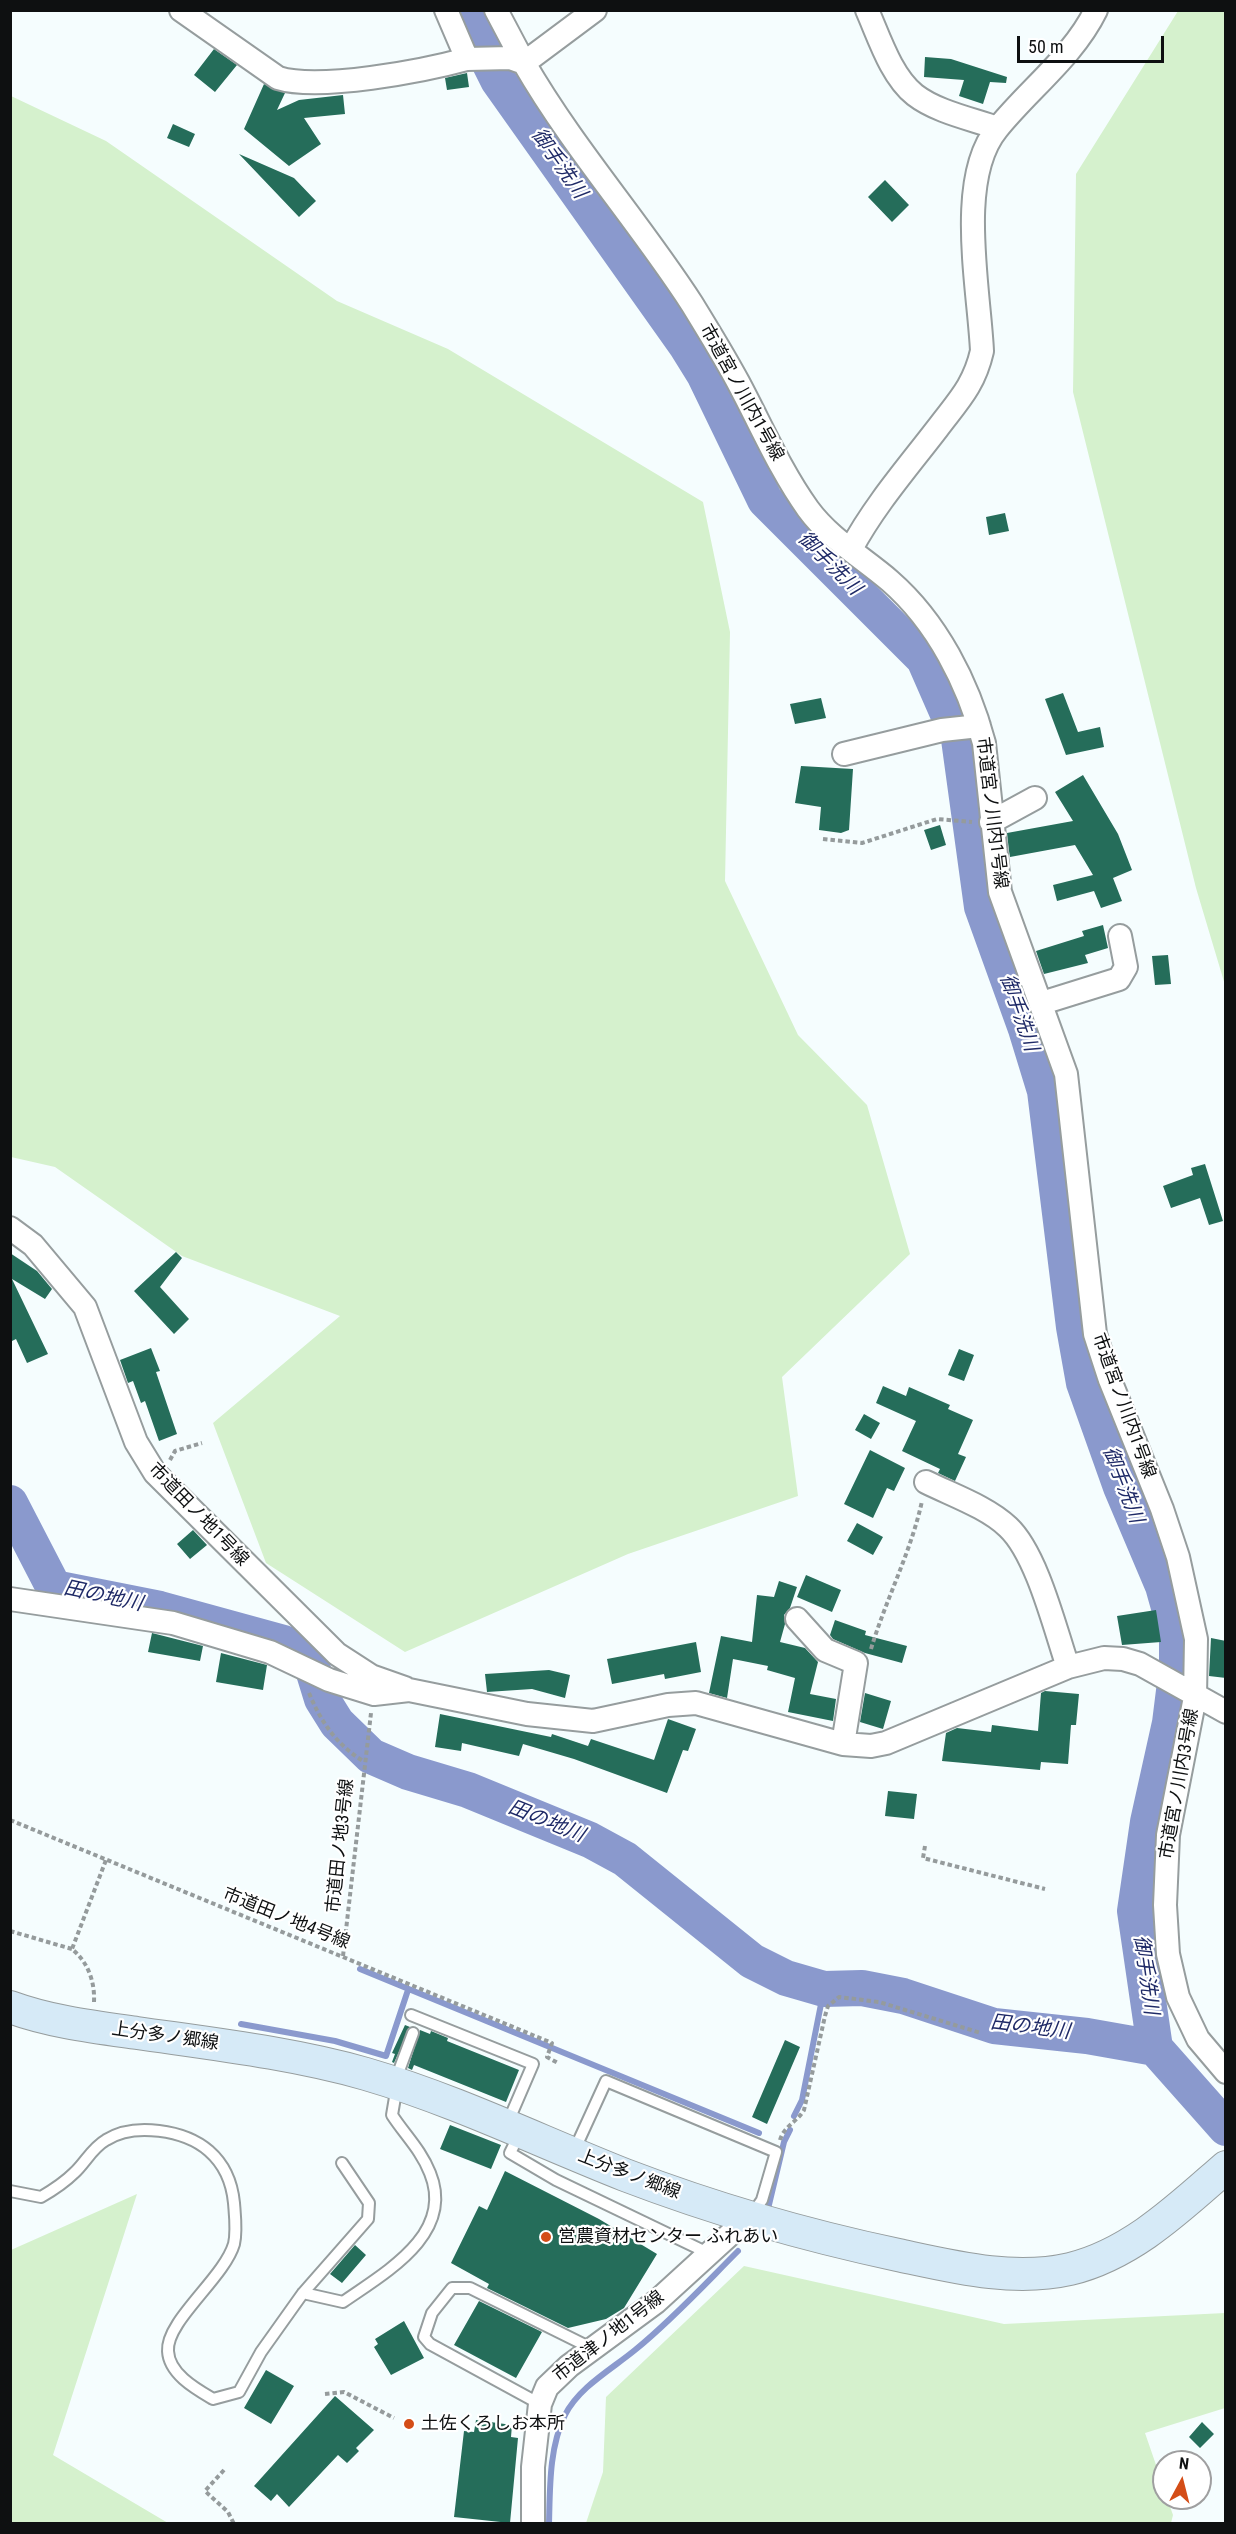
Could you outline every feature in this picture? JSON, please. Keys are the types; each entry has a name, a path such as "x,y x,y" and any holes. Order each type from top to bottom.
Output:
{"main road":[{"name":"上分多ノ郷線","path":"10,2007 68,2023 316,2062 397,2084 680,2195 748,2218 826,2239 971,2270 1022,2274 1048,2273 1109,2256 1166,2217 1226,2167"}],"street":[{"path":"181,10 278,78 292,83 318,84 471,58 517,60 595,10"},
{"path":"446,10 471,58"},
{"name":"市道宮ノ川内1号線","path":"496,10 517,60 699,316 737,381 795,492 823,527 892,582 927,620 948,654 973,726 984,743 986,822 1000,892 1066,1074 1095,1334 1110,1380 1162,1509 1178,1557 1196,1639 1190,1694"},
{"path":"867,10 890,60 915,95 933,105 997,128"},
{"path":"851,549 864,525 962,400 977,374 982,351 973,195 980,157 997,128 1034,91 1096,10"},
{"path":"844,754 942,730 973,726"},
{"path":"986,822 1035,798"},
{"path":"1042,1003 1119,979 1126,967 1120,936"},
{"name":"市道田ノ地1号線","path":"10,1228 33,1245 85,1307 136,1442 155,1473 337,1654 371,1676 409,1690"},
{"path":"926,1482 990,1515 1007,1526 1019,1539 1030,1560 1068,1667"},
{"path":"10,1599 173,1623 270,1652 329,1680 374,1694 409,1690 527,1714 593,1721 668,1705 696,1703 843,1744 871,1746 886,1743 1068,1667 1104,1658 1123,1659 1159,1673 1190,1694 1226,1712"},
{"path":"797,1619 825,1650 856,1663 843,1744"},
{"name":"市道宮ノ川内3号線","path":"1190,1694 1168,1835 1165,1905 1168,1954 1178,1997 1198,2039 1226,2072"},
{"name":"市道津ノ地1号線","path":"533,2523 532,2467 540,2404 547,2386 634,2320 748,2218"}],"lane":[{"path":"411,2015 533,2064 513,2128 510,2153 556,2180 710,2254"},
{"path":"303,2293 343,2302 379,2277 420,2241 431,2224 435,2188 416,2145 392,2115 397,2084 413,2033"},
{"path":"573,2154 606,2081 776,2152 762,2200 748,2218"},
{"path":"10,2191 41,2197 63,2183 106,2140 128,2132 155,2131 182,2136 204,2147 223,2163 233,2191 236,2227 234,2245 217,2274 172,2332 167,2349 169,2360 176,2373 213,2399 239,2392 261,2352 303,2293 368,2219 369,2203 342,2163"},
{"path":"540,2404 430,2344 424,2337 432,2313 452,2288 470,2288 593,2349"}],"path":[{"path":"823,839 862,843 928,822 955,820 986,822"},
{"path":"165,1465 175,1451 202,1443"},
{"path":"856,1663 864,1666 917,1524 926,1482"},
{"path":"302,1666 309,1694 324,1725 349,1752 363,1761"},
{"name":"市道田ノ地3号線","path":"342,1956 367,1739"},
{"name":"市道田ノ地4号線","path":"10,1820 552,2043 547,2057 558,2063"},
{"path":"925,1846 922,1858 1045,1889"},
{"path":"72,1949 106,1860"},
{"path":"10,1931 72,1949 81,1956 88,1969 94,1993"},
{"path":"776,2152 782,2131 799,2120 804,2110 828,2006 838,1997 879,2002 981,2033"},
{"path":"326,2394 344,2392 394,2418"},
{"path":"224,2470 205,2491 228,2512 234,2523"}],"green space":[{"path":"1178,11 1226,11 1225,985 1196,888 1073,392 1076,174"},
{"path":"11,96 106,141 337,301 448,349 703,502 730,632 725,881 798,1035 867,1105 910,1254 782,1377 798,1496 628,1554 405,1652 266,1563 213,1423 340,1316 182,1256 55,1167 11,1157"},
{"path":"137,2194 53,2455 168,2523 11,2523 11,2250"},
{"path":"744,2266 1004,2324 1225,2313 1225,2408 1145,2433 1152,2453 1152,2510 1171,2510 1173,2515 1171,2523 586,2523 603,2472 606,2397"}],"building":[{"path":"214,49 237,65 215,92 194,75"},
{"path":"925,57 951,59 1007,77 1006,83 990,82 983,104 959,96 964,80 924,77"},
{"path":"467,73 469,87 447,90 445,78"},
{"path":"264,84 285,93 277,110 299,100 343,95 345,114 304,118 321,144 289,166 244,129"},
{"path":"173,124 195,134 189,147 167,138"},
{"path":"239,154 294,178 316,201 299,217"},
{"path":"885,180 909,205 892,222 868,197"},
{"path":"1005,513 1009,531 989,535 986,517"},
{"path":"1063,693 1078,732 1100,727 1104,747 1066,755 1045,699"},
{"path":"821,698 826,718 795,724 790,704"},
{"path":"801,766 853,769 849,830 841,833 819,830 821,807 795,803"},
{"path":"1083,775 1118,834 1132,870 1113,878 1122,901 1101,908 1094,891 1057,901 1053,885 1093,875 1075,845 1010,857 1009,851 1007,833 1073,821 1055,792"},
{"path":"940,825 946,845 931,850 924,830"},
{"path":"1103,925 1108,948 1085,955 1088,963 1044,974 1036,951 1084,936 1082,931"},
{"path":"1168,955 1171,984 1155,985 1152,956"},
{"path":"1205,1164 1223,1221 1209,1225 1200,1198 1171,1208 1163,1186 1193,1175 1191,1168"},
{"path":"176,1252 182,1258 160,1287 189,1319 174,1334 134,1291"},
{"path":"10,1253 37,1271 52,1289 45,1299 12,1279 48,1354 27,1363 16,1339 10,1342"},
{"path":"151,1348 160,1371 156,1372 177,1434 159,1441 145,1401 141,1403 133,1381 128,1383 120,1360"},
{"path":"959,1349 974,1355 964,1381 948,1375"},
{"path":"883,1386 906,1396 909,1387 950,1405 948,1409 973,1420 958,1454 966,1457 955,1481 938,1473 940,1469 902,1451 916,1421 876,1403"},
{"path":"864,1414 880,1423 871,1439 855,1430"},
{"path":"870,1450 905,1468 894,1491 887,1488 873,1518 844,1504"},
{"path":"857,1523 883,1537 873,1555 847,1541"},
{"path":"193,1530 207,1545 190,1559 177,1544"},
{"path":"806,1575 841,1590 832,1612 797,1597"},
{"path":"779,1581 797,1587 790,1608 784,1615 785,1624 780,1642 805,1648 818,1662 810,1694 836,1699 833,1721 788,1712 795,1678 767,1670 768,1666 733,1659 727,1698 709,1693 721,1636 752,1642 757,1595 774,1597"},
{"path":"1156,1610 1161,1642 1122,1645 1117,1616"},
{"path":"835,1620 866,1631 865,1635 907,1646 902,1663 865,1653 833,1639 830,1635"},
{"path":"152,1633 203,1646 200,1661 148,1652"},
{"path":"1211,1638 1226,1641 1226,1678 1209,1676"},
{"path":"696,1642 701,1672 665,1679 664,1674 612,1684 607,1659"},
{"path":"221,1653 267,1665 263,1690 216,1682"},
{"path":"549,1670 570,1675 565,1698 532,1689 487,1692 485,1674"},
{"path":"1045,1691 1079,1694 1076,1725 1071,1725 1068,1764 1041,1762 1040,1770 942,1761 946,1733 957,1728 991,1732 992,1725 1038,1731 1041,1693"},
{"path":"865,1693 891,1701 883,1729 860,1722"},
{"path":"440,1714 551,1737 552,1734 588,1746 591,1739 654,1760 668,1719 696,1729 688,1751 683,1750 667,1793 574,1759 523,1744 519,1756 462,1743 461,1751 435,1747"},
{"path":"888,1791 917,1794 914,1819 885,1816"},
{"path":"405,2025 410,2027 394,2063 392,2062 395,2054 392,2053"},
{"path":"420,2030 430,2034 431,2031 448,2038 447,2041 519,2070 506,2102 414,2065 412,2070 408,2068"},
{"path":"785,2040 800,2047 767,2124 752,2117"},
{"path":"450,2125 501,2145 491,2169 440,2149"},
{"name":"営農資材センター ふれあい","path":"505,2171 599,2219 657,2254 624,2308 606,2319 568,2328 487,2288 489,2284 451,2263 479,2206 487,2210"},
{"path":"355,2245 366,2255 342,2283 330,2274"},
{"path":"479,2301 542,2332 516,2378 454,2345"},
{"path":"404,2321 424,2358 391,2375 374,2347 378,2344 375,2339"},
{"path":"266,2370 294,2386 271,2424 244,2408"},
{"path":"335,2396 374,2430 356,2448 359,2451 347,2463 338,2455 289,2507 277,2494 271,2501 254,2486"},
{"path":"476,2420 512,2425 511,2437 518,2438 510,2523 454,2517 464,2431 474,2432"},
{"path":"1202,2422 1214,2434 1200,2448 1189,2437"}],"waterway":[{"name":"御手洗川","path":"463,10 498,80 686,345 704,374 765,500 924,659 959,739 982,907 1026,1029 1045,1091 1074,1327 1084,1383 1121,1487 1163,1586 1177,1636 1177,1667 1170,1723 1148,1822 1135,1911 1155,2048 1226,2128"},
{"name":"田の地川","path":"10,1503 54,1588 160,1609 284,1643 310,1660 322,1699 337,1723 371,1756 408,1772 468,1790 590,1840 625,1859 752,1961 786,1978 824,1989 862,1988 903,1996 994,2026 1087,2036 1155,2048"},
{"path":"360,1969 759,2133"},
{"path":"794,2116 802,2100 824,1989"},
{"path":"241,2024 335,2041 386,2056 408,1990"},
{"path":"767,2213 784,2142 790,2130"},
{"path":"549,2524 553,2454 560,2428 571,2405 587,2387 662,2327 738,2251"}],"place":[{"name":"営農資材センター ふれあい","path":"546,2237"},
{"name":"土佐くろしお本所","path":"409,2424"}]}
